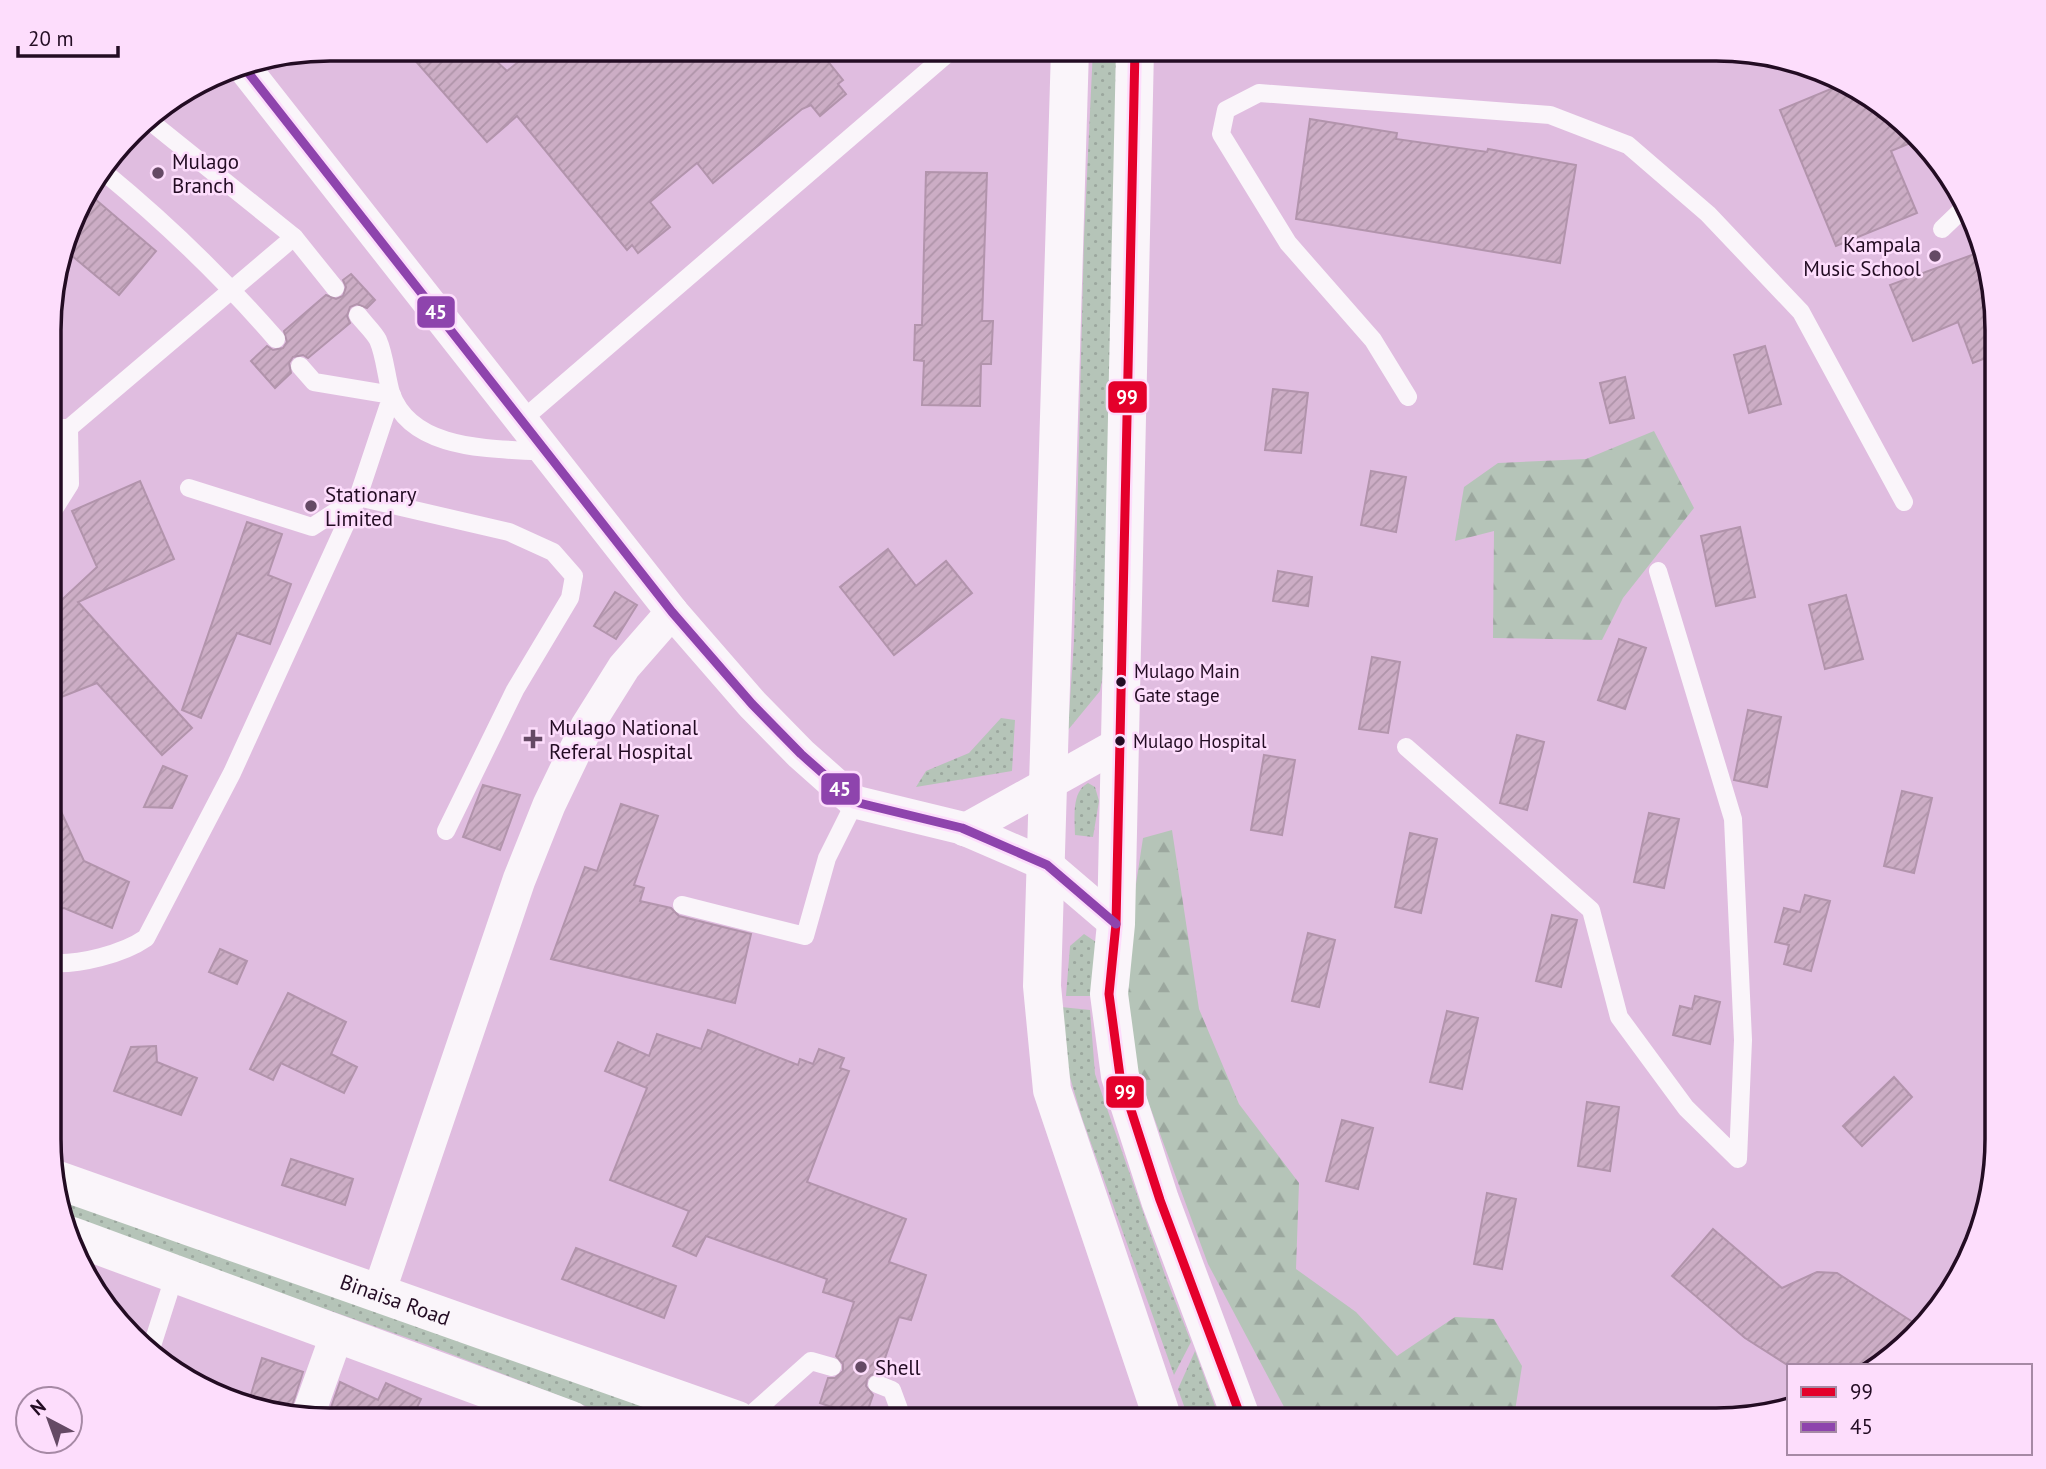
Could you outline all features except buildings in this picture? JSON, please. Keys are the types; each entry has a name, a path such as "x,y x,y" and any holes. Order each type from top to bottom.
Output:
{"main road":[{"path":"1070,61 1042,986 1052,1090 1159,1408"},
{"path":"1135,61 1121,743 1116,924 1109,994 1120,1076 1160,1200 1238,1408"},
{"name":"Binaisa Road","path":"65,1183 703,1408"},
{"path":"81,1239 337,1334 513,1408"}],"street":[{"path":"249,74 672,612 752,704 855,802 965,830 1047,865 1116,924"},
{"path":"378,1295 519,880 549,805 587,726 624,667 672,612"},
{"path":"965,830 1121,743"},
{"path":"311,1407 337,1334"}],"lane":[{"path":"522,420 939,61"},
{"path":"1408,397 1373,340 1288,243 1221,134 1226,110 1259,93 1550,115 1628,145 1708,214 1801,312 1904,502"},
{"path":"156,126 294,237 335,288"},
{"path":"110,177 141,202 232,289 276,339"},
{"path":"1942,229 1958,214"},
{"path":"61,427 294,237"},
{"path":"358,316 378,339 392,395 402,412 435,438 464,446 547,452"},
{"path":"300,366 314,382 392,395"},
{"path":"61,964 135,945 146,938 232,773 358,498 392,395"},
{"path":"61,434 70,484 61,498"},
{"path":"189,488 312,527 358,498 509,532 553,552 574,576 570,598 515,690 446,831"},
{"path":"1406,747 1591,910 1619,1017 1686,1108 1738,1159 1743,1041 1733,819 1658,571"},
{"path":"682,905 805,936 827,858 855,802"},
{"path":"153,1341 175,1275"},
{"path":"759,1408 811,1361 832,1367"},
{"path":"877,1384 892,1390 899,1408"}],"green space":[{"path":"1092,61 1124,61 1110,636 1100,691 1068,730 1074,641 1084,238"},
{"path":"1654,431 1694,508 1623,598 1602,640 1493,638 1494,531 1455,541 1464,487 1498,463 1586,459"},
{"path":"1001,718 1015,720 1012,771 916,787 926,771 969,753"},
{"path":"1088,783 1095,787 1099,801 1093,837 1075,835 1076,799"},
{"path":"1172,830 1199,1009 1239,1104 1299,1183 1296,1269 1356,1312 1397,1356 1455,1317 1494,1319 1522,1366 1515,1408 1285,1408 1208,1264 1135,1066 1123,969 1143,838"},
{"path":"1084,934 1099,944 1094,996 1066,996 1070,946"},
{"path":"1061,1007 1090,1010 1095,1074 1191,1342 1174,1375 1082,1118 1067,1067"},
{"path":"67,1197 658,1408 591,1408 425,1344 75,1221"},
{"path":"1195,1351 1216,1408 1185,1408 1178,1389"}],"transit line":[{"name":"99","path":"1135,61 1116,924 1109,994 1120,1076 1160,1200 1238,1408"},
{"name":"45","path":"249,74 672,612 752,704 801,754 855,802 962,828 1047,865 1116,924"}],"place":[{"name":"Mulago Branch","path":"158,173"},
{"name":"Kampala Music School","path":"1935,256"},
{"name":"Stationary Limited","path":"311,506"},
{"name":"Mulago Main Gate stage","path":"1121,682"},
{"name":"Mulago National Referal Hospital","path":"533,739"},
{"name":"Mulago Hospital","path":"1120,741"},
{"name":"Shell","path":"861,1367"}]}
